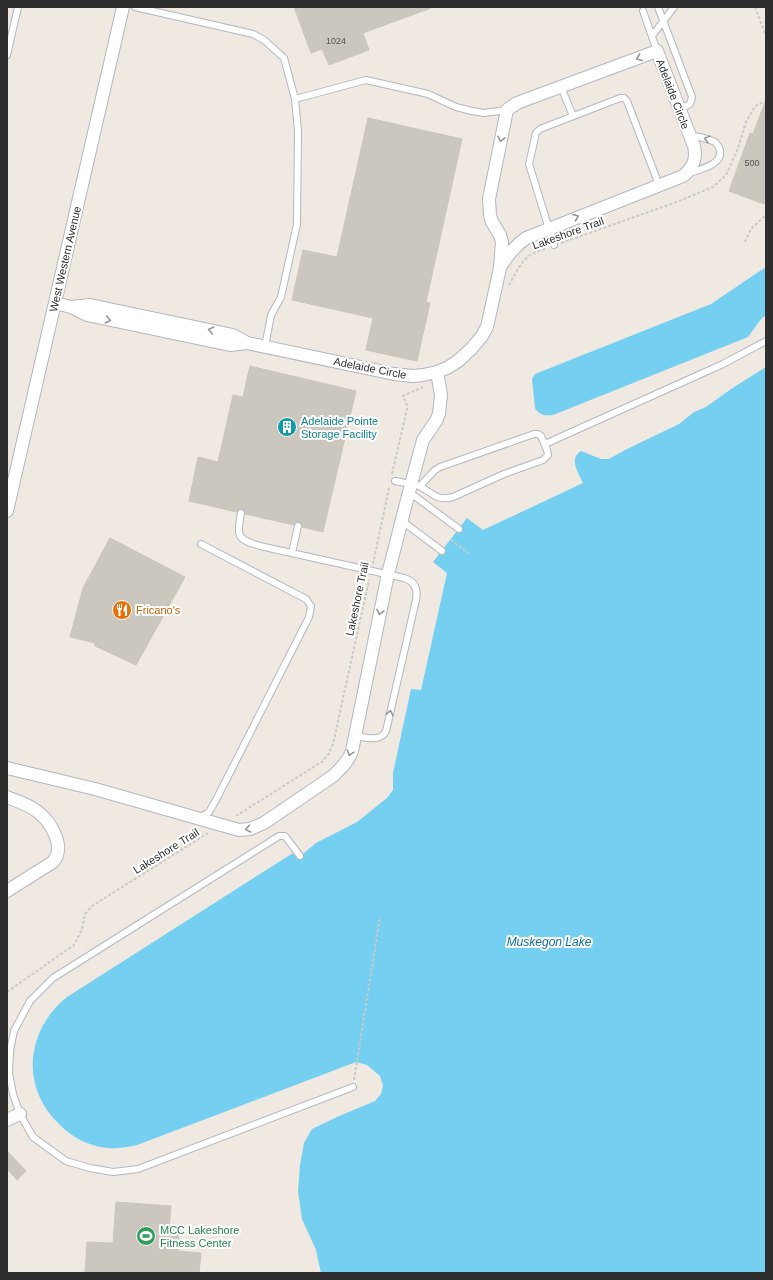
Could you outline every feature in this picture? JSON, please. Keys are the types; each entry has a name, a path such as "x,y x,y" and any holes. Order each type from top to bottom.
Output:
{"street":[{"name":"West Western Avenue","path":"7,511 123,7"},
{"name":"Adelaide Circle","path":"55,303 71,307 90,305 233,335 247,343 264,347 403,375 438,377 472,348 484,332 489,319 500,268 502,242 490,215 489,199 507,110 517,103 656,51 695,150 695,159 691,168 683,176 528,237 519,243 500,268"},
{"name":"Adelaide Circle","path":"496,228 502,233 511,237 528,237"},
{"path":"7,768 95,789 221,826 243,830 264,823 332,776 341,768 349,757 388,574 402,521 413,488 424,440 436,421 438,414 441,395 438,377"},
{"path":"7,797 33,808 42,815 54,832 58,847 53,862 7,891"},
{"path":"7,1120 20,1114"}],"lane":[{"path":"7,55 18,7"},
{"path":"135,7 259,36 270,44 284,58 295,99 298,131 297,224 281,297 271,315 264,347"},
{"path":"658,7 692,97 690,104 680,109"},
{"path":"652,36 674,7"},
{"path":"643,12 656,51"},
{"path":"295,99 366,80 428,94 456,107 472,111 484,113 507,110"},
{"path":"561,87 573,116"},
{"path":"554,246 529,164 538,130 620,98 626,99 659,185"},
{"path":"683,176 712,164 718,159 720,153 719,147 714,142 689,135"},
{"path":"545,444 723,364 766,341"},
{"path":"393,480 413,488 441,499 453,497 504,474 543,460 548,455 545,444 541,436 534,434 440,467 413,488"},
{"path":"413,488 459,529"},
{"path":"241,513 238,533 243,539 260,546 388,574 411,580 414,583 417,590 416,600 386,731 384,735 378,738 354,736"},
{"path":"402,521 442,551"},
{"path":"292,553 298,526"},
{"path":"197,818 205,815 212,809 309,617 311,606 309,601 306,599 201,544"},
{"path":"300,856 285,836 279,836 53,978 30,1001 14,1031 10,1051 9,1073 13,1094 20,1114 34,1137 66,1160 90,1168 113,1172 138,1169 353,1087"}],"path":[{"path":"755,7 766,36"},
{"name":"Lakeshore Trail","path":"508,289 519,268 533,253 674,203 712,187 726,175 738,148 746,122 755,106 766,101"},
{"path":"745,242 751,229 766,214"},
{"path":"393,480 407,409 406,401 403,396 438,377"},
{"name":"Lakeshore Trail","path":"7,992 74,945 82,929 85,914 92,906 323,761 333,744 389,487"},
{"path":"451,540 471,555"},
{"path":"353,1087 380,917"}],"water":[{"path":"766,267 766,316 762,318 748,337 553,415 542,414 535,408 532,379 535,374 711,304"},
{"name":"Muskegon Lake","path":"766,367 766,1273 321,1273 316,1250 302,1219 298,1191 300,1165 304,1143 312,1129 375,1101 381,1094 383,1086 380,1076 367,1065 356,1062 137,1145 115,1148 100,1147 81,1140 64,1129 46,1109 38,1093 34,1076 33,1059 36,1042 43,1026 53,1010 67,997 293,853 297,859 316,843 357,822 387,798 393,790 393,773 411,689 421,690 447,573 433,562 467,518 483,530 583,483 577,471 575,462 577,454 581,451 601,459 609,459 679,424 694,412 706,407"}],"building":[{"path":"294,7 431,8 363,33 369,50 329,65 322,49 311,53"},
{"path":"765,102 766,199 764,204 729,191 750,133 753,134"},
{"path":"368,118 462,139 426,302 430,303 417,361 366,350 373,318 292,300 303,250 337,257"},
{"name":"Adelaide Pointe Storage Facility","path":"250,366 356,391 323,532 302,527 302,524 299,522 296,522 294,525 245,514 245,511 242,509 239,509 237,512 189,501 198,457 218,462 233,395 243,397"},
{"name":"Fricano's","path":"110,538 185,577 136,665 95,646 95,643 70,637 83,588"},
{"path":"7,1151 26,1171 17,1180 7,1169"},
{"name":"MCC Lakeshore Fitness Center","path":"116,1202 171,1206 169,1229 179,1230 178,1251 201,1253 199,1273 85,1273 87,1242 113,1243"}],"place":[{"name":"Adelaide Pointe Storage Facility","path":"287,427"},
{"name":"Fricano's","path":"122,610"},
{"name":"MCC Lakeshore Fitness Center","path":"146,1236"}]}
